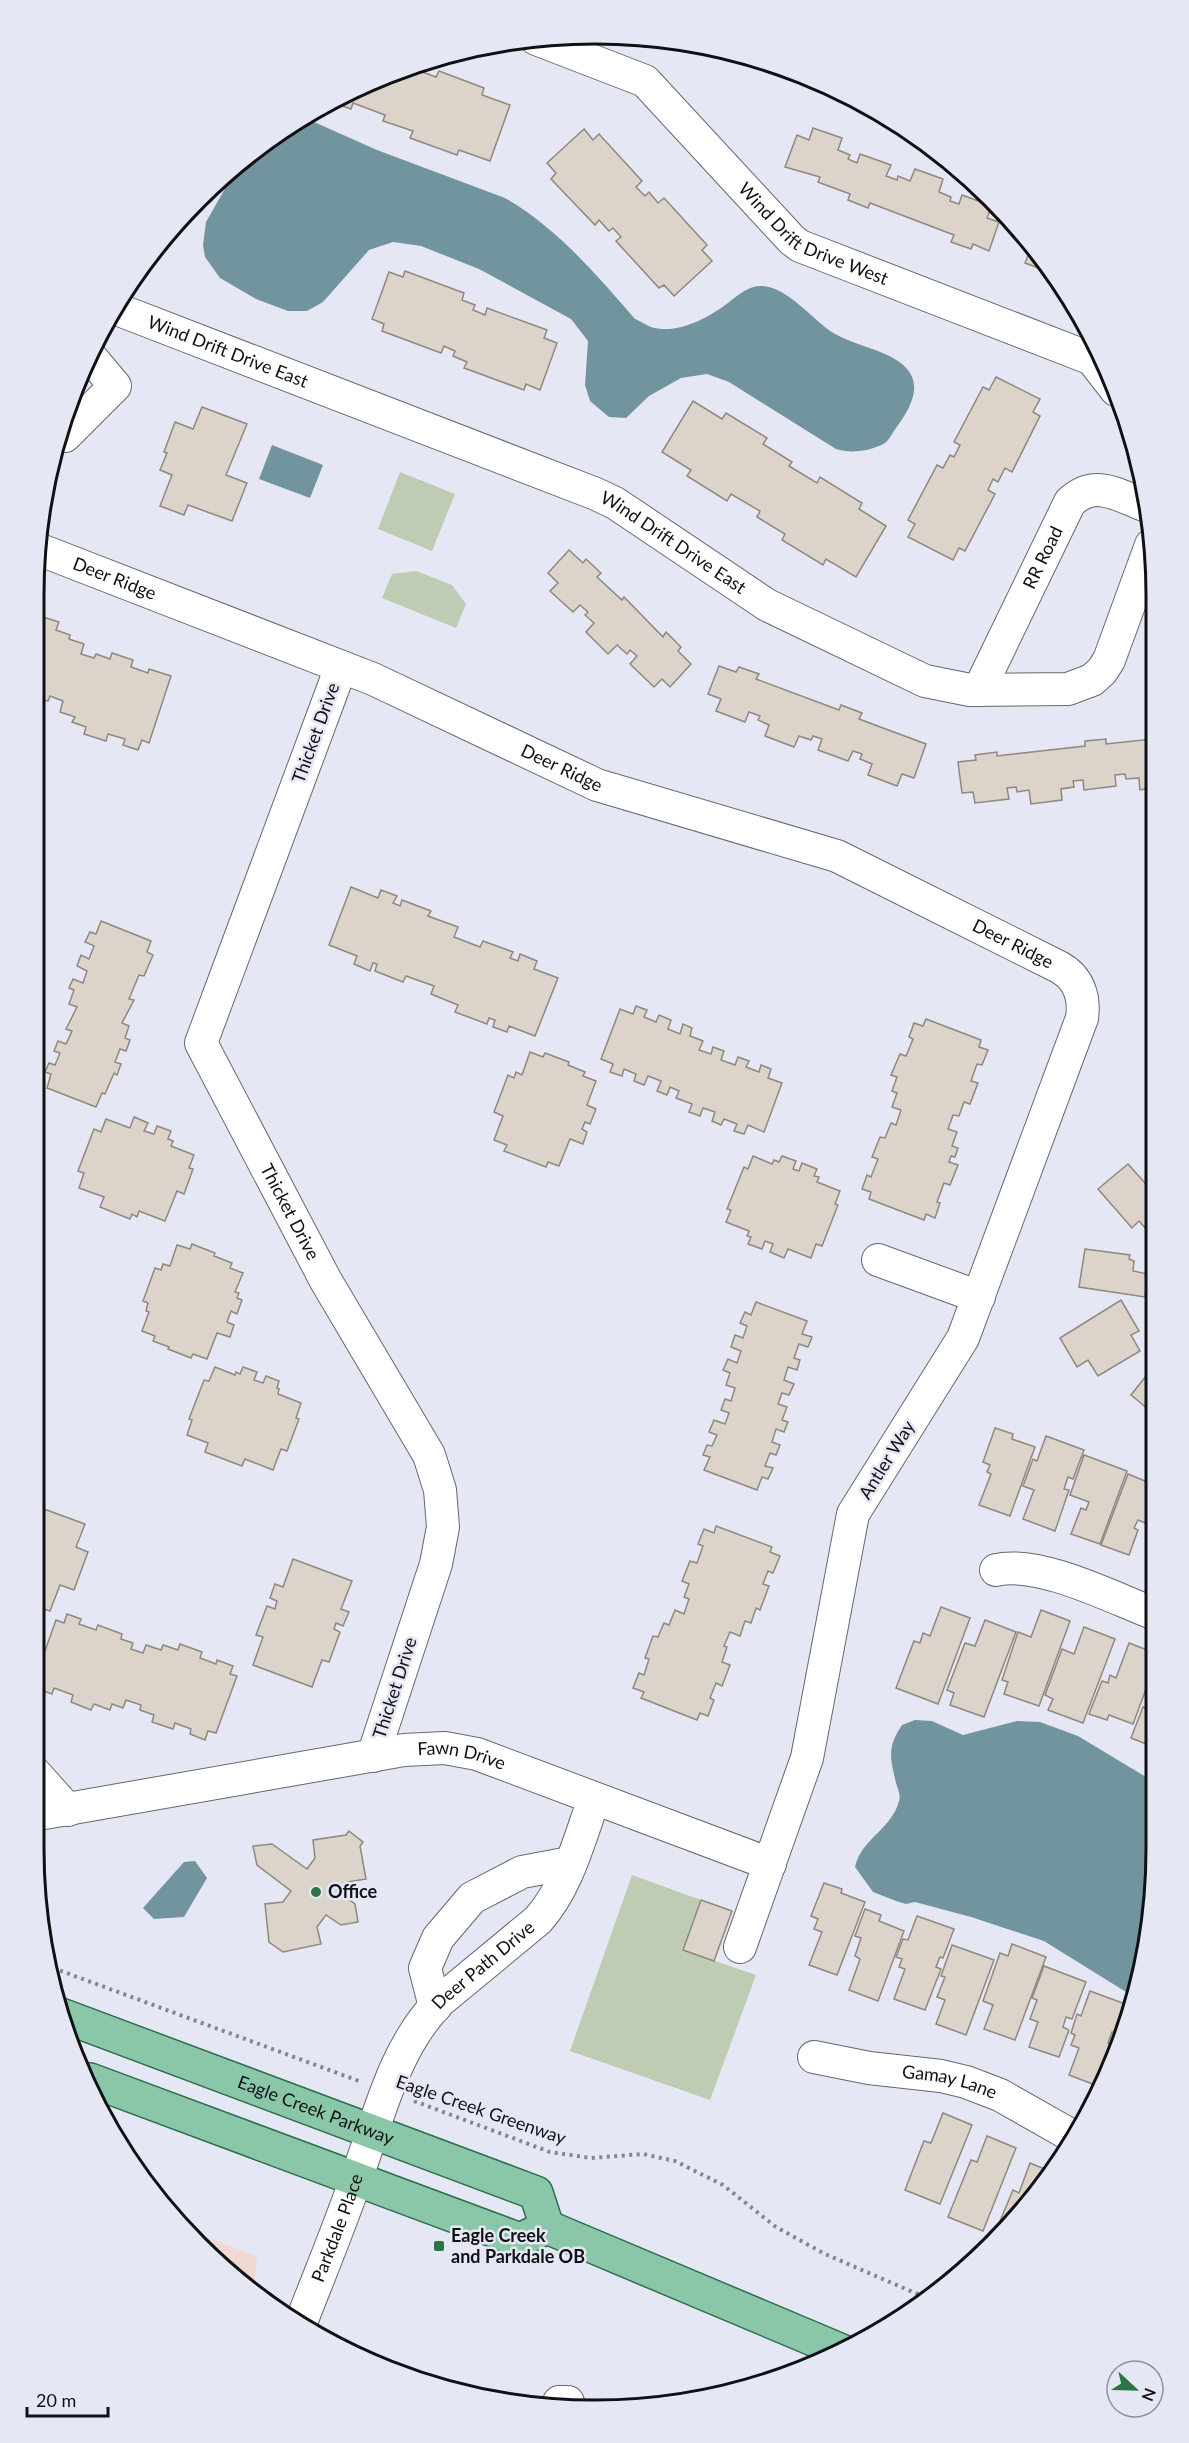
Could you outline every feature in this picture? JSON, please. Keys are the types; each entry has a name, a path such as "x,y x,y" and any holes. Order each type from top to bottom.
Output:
{"main road":[{"name":"Eagle Creek Parkway","path":"71,2019 536,2193 547,2227"},
{"path":"95,2082 520,2240 547,2227 830,2347"}],"street":[{"name":"Wind Drift Drive West","path":"553,45 645,81 800,246 1094,361"},
{"name":"Wind Drift Drive East","path":"122,311 596,494 615,503 767,606 918,679 956,689 1068,689 1080,686 1102,671 1108,660 1144,563"},
{"path":"68,432 115,386 95,362"},
{"name":"RR Road","path":"979,690 1070,502 1083,491 1097,489 1138,503"},
{"name":"Deer Ridge","path":"46,552 373,679 597,785 837,856 1065,970 1077,983 1080,991"},
{"name":"Thicket Drive","path":"341,667 201,1043 326,1281 429,1455 440,1490 443,1527 436,1564 373,1756"},
{"name":"Antler Way","path":"740,1947 807,1758 853,1514 963,1338 1082,1018 1084,1003 1080,991"},
{"path":"878,1260 979,1297"},
{"path":"996,1570 1026,1570 1051,1575 1146,1611"},
{"name":"Fawn Drive","path":"44,1813 420,1748 444,1748 477,1754 770,1864"},
{"path":"44,1783 68,1810"},
{"name":"Deer Path Drive","path":"373,2132 387,2091 408,2042 435,2007 538,1920 555,1898 594,1798"},
{"path":"435,2007 425,1968 438,1938 472,1898 522,1872 570,1863"},
{"name":"Gamay Lane","path":"814,2057 869,2068 941,2076 966,2082 1000,2095 1067,2133"},
{"name":"Parkdale Place","path":"303,2316 373,2132"}],"path":[{"name":"Eagle Creek Greenway","path":"57,1970 550,2152 591,2158 644,2154 675,2161 723,2185 776,2228 825,2254 918,2294"}],"shaded area":[{"path":"203,2236 257,2256 255,2283"}],"green space":[{"path":"400,472 455,494 432,551 378,529"},
{"path":"416,571 452,585 466,604 456,628 382,598 392,574"},
{"path":"632,1875 701,1900 683,1950 756,1975 710,2100 570,2051"}],"water":[{"path":"314,122 377,150 505,198 559,237 635,319 651,327 671,329 692,324 720,309 750,288 769,287 779,291 799,304 835,334 898,361 912,377 914,385 911,403 885,443 861,451 836,449 729,382 707,374 681,378 649,396 626,418 609,417 590,401 585,385 588,341 571,319 479,269 421,246 393,242 369,250 323,302 307,311 288,311 256,299 220,278 205,257 203,245 206,222 231,180 288,136"},
{"path":"272,445 323,465 310,498 259,479"},
{"path":"915,1720 932,1721 963,1735 1017,1721 1040,1722 1078,1736 1146,1777 1146,1849 1141,1920 1127,1993 1044,1941 971,1917 915,1902 906,1904 873,1892 855,1867 863,1849 890,1819 899,1801 891,1753 894,1740 902,1725"},
{"path":"195,1861 207,1878 184,1917 154,1919 143,1908 184,1862"}],"building":[{"path":"439,71 484,88 482,95 510,105 490,161 459,150 457,155 410,138 413,131 383,121 385,115 353,103 351,109 341,105 384,85 417,73 421,72 436,77"},
{"path":"813,128 842,138 838,150 850,155 848,159 857,163 860,154 891,165 886,176 897,180 898,176 910,181 915,169 943,179 939,192 951,197 950,201 959,204 962,195 981,202 990,211 987,218 999,222 989,251 973,244 971,249 951,242 954,235 870,203 868,208 848,200 850,194 818,182 820,177 785,167 797,135 809,140"},
{"path":"584,129 593,140 599,134 642,181 636,187 645,196 649,192 658,203 664,198 707,245 702,250 712,261 674,296 664,285 659,288 616,241 621,237 613,228 609,231 599,220 595,225 551,179 556,173 547,163"},
{"path":"1028,255 1039,268 1025,263"},
{"path":"405,271 464,293 462,300 475,305 473,310 485,315 487,308 547,330 544,338 557,343 540,390 526,384 524,390 464,368 467,362 453,356 455,351 444,346 441,353 382,331 384,324 372,319 389,272 403,277"},
{"path":"996,377 1040,399 1033,412 1040,416 1012,472 1005,468 998,482 993,479 988,490 995,494 965,551 959,548 953,560 908,537 915,524 908,520 937,465 943,468 950,455 954,457 960,445 954,442 983,387 989,390"},
{"path":"693,401 722,419 726,413 767,438 763,444 792,462 789,466 817,483 820,477 862,503 859,509 886,526 856,577 826,559 823,565 782,540 785,534 757,517 760,511 731,494 727,501 687,476 691,470 662,452"},
{"path":"202,407 247,424 226,475 247,483 232,521 188,505 184,515 160,506 172,475 160,470 175,422 193,429"},
{"path":"569,550 583,563 586,559 601,573 597,577 622,600 624,597 663,637 666,632 681,647 678,651 691,664 670,687 662,679 654,687 630,664 637,656 630,650 627,654 617,645 608,654 586,632 594,623 585,615 588,612 580,605 573,612 550,591 558,583 548,573"},
{"path":"44,617 59,622 56,630 70,635 69,639 84,644 81,654 94,658 96,654 110,659 112,653 133,660 131,667 148,673 149,669 171,676 149,743 142,740 138,750 123,745 125,739 108,734 106,741 84,734 86,727 72,722 75,717 60,712 63,701 50,696 48,701 44,700"},
{"path":"719,666 736,672 739,667 759,674 756,679 839,710 841,705 862,713 859,719 926,744 914,778 902,774 897,786 868,775 872,764 860,759 862,754 853,751 848,761 818,750 822,739 813,736 811,740 799,736 794,747 765,736 769,725 758,720 760,716 749,712 745,722 716,711 721,699 708,694"},
{"path":"1106,739 1106,744 1146,740 1146,789 1140,790 1139,778 1126,779 1125,774 1115,775 1116,786 1084,790 1083,780 1073,781 1074,787 1061,789 1062,800 1031,804 1029,790 1017,792 1016,787 1007,788 1009,799 975,803 973,792 962,793 958,762 976,760 975,755 997,752 997,756 1085,746 1085,741"},
{"path":"351,887 378,898 381,890 397,896 393,903 400,906 402,900 431,911 428,916 458,927 454,937 480,947 483,941 513,952 510,958 518,961 520,954 537,961 534,969 558,978 535,1036 509,1026 507,1032 493,1027 495,1020 489,1018 487,1024 455,1012 458,1005 431,994 434,986 406,976 403,982 375,971 377,964 373,963 370,971 354,964 357,956 329,945"},
{"path":"101,921 151,941 147,952 153,955 144,976 139,975 129,999 134,1000 122,1023 129,1026 125,1038 130,1040 126,1051 120,1049 115,1062 121,1064 117,1075 114,1073 105,1094 102,1093 96,1107 47,1088 51,1074 45,1072 49,1063 55,1065 60,1053 54,1051 58,1041 66,1044 72,1031 66,1029 77,1007 69,1004 74,990 69,988 73,979 83,983 87,971 77,966 81,955 89,959 94,946 85,942 90,932 96,934"},
{"path":"636,1006 647,1010 644,1017 656,1022 659,1015 671,1020 668,1029 680,1034 683,1024 692,1028 690,1036 703,1041 699,1050 711,1054 713,1047 724,1051 721,1060 735,1065 738,1057 749,1061 746,1067 759,1072 761,1065 771,1069 768,1078 782,1083 764,1132 748,1125 744,1134 734,1131 737,1124 724,1119 721,1125 712,1121 715,1112 703,1108 700,1116 689,1112 692,1104 676,1098 679,1091 670,1087 667,1095 657,1091 661,1081 648,1076 644,1085 634,1081 636,1074 624,1069 622,1076 610,1072 613,1064 601,1059 620,1009 633,1014"},
{"path":"926,1019 981,1040 979,1047 988,1050 982,1065 977,1064 971,1081 978,1083 970,1104 964,1102 959,1116 953,1115 948,1129 957,1132 952,1146 958,1148 955,1157 951,1156 949,1162 958,1165 950,1185 944,1183 937,1202 940,1203 935,1218 926,1214 924,1220 869,1199 871,1192 862,1189 867,1175 871,1177 878,1159 872,1157 880,1137 885,1138 891,1123 896,1125 901,1110 892,1107 897,1093 892,1091 897,1077 891,1075 900,1054 906,1056 913,1039 909,1037 914,1023 923,1026"},
{"path":"530,1052 543,1057 545,1053 569,1062 568,1065 585,1072 583,1076 596,1081 587,1105 596,1109 590,1124 585,1122 582,1129 587,1132 583,1144 570,1139 559,1166 548,1162 546,1167 504,1151 507,1145 494,1140 503,1116 494,1112 508,1075 514,1078 516,1072 522,1075"},
{"path":"134,1117 148,1123 144,1131 154,1134 157,1126 171,1131 168,1139 173,1141 171,1146 194,1155 189,1168 193,1169 184,1194 177,1191 165,1221 139,1211 137,1217 132,1214 130,1219 100,1207 104,1197 79,1188 84,1173 78,1171 94,1129 101,1132 106,1119 130,1128"},
{"path":"753,1156 772,1164 774,1160 779,1162 782,1156 796,1161 793,1169 799,1171 802,1163 817,1169 814,1176 819,1177 817,1182 840,1191 835,1204 838,1205 822,1246 816,1244 811,1258 788,1249 784,1258 770,1252 773,1244 765,1241 762,1249 748,1244 751,1237 747,1236 749,1231 726,1222 731,1210 727,1209 744,1167 748,1169"},
{"path":"1128,1164 1146,1184 1146,1229 1139,1221 1132,1228 1098,1189"},
{"path":"192,1244 215,1253 214,1256 232,1263 230,1268 243,1273 235,1292 239,1293 237,1298 242,1300 237,1314 231,1311 227,1322 234,1325 230,1337 217,1333 207,1359 193,1354 191,1358 168,1349 169,1347 153,1341 155,1336 142,1331 149,1312 146,1311 148,1303 143,1301 155,1268 161,1270 163,1264 170,1266 177,1245 190,1249"},
{"path":"1085,1249 1130,1255 1129,1259 1134,1261 1133,1271 1146,1274 1145,1297 1079,1287"},
{"path":"1121,1300 1139,1331 1131,1335 1140,1351 1098,1376 1088,1360 1077,1367 1060,1338"},
{"path":"756,1302 807,1321 802,1334 812,1337 808,1347 799,1344 794,1358 800,1360 797,1370 788,1367 784,1380 794,1384 789,1395 782,1393 778,1404 787,1407 782,1420 788,1422 784,1432 776,1429 772,1442 780,1445 776,1455 770,1453 765,1466 773,1468 768,1479 762,1477 757,1490 704,1470 710,1457 703,1455 707,1445 712,1446 717,1435 709,1432 714,1420 725,1424 729,1413 721,1410 725,1399 731,1401 735,1388 726,1385 730,1373 723,1370 728,1359 737,1363 741,1351 731,1347 735,1335 743,1338 747,1326 740,1323 745,1312 751,1315"},
{"path":"215,1367 235,1375 236,1372 240,1374 243,1367 257,1372 254,1380 263,1383 266,1376 279,1381 278,1394 301,1403 296,1418 299,1419 287,1451 281,1449 273,1470 245,1459 242,1466 205,1452 208,1443 187,1435 192,1420 189,1419 204,1380 209,1381"},
{"path":"1146,1376 1146,1407 1131,1395"},
{"path":"995,1428 1013,1434 1012,1439 1035,1447 1010,1516 979,1505 991,1474 987,1472 990,1465 983,1462"},
{"path":"1046,1436 1084,1450 1073,1479 1068,1477 1064,1489 1069,1490 1055,1531 1023,1519 1034,1490 1023,1486 1033,1459 1037,1461"},
{"path":"1084,1455 1127,1471 1100,1544 1071,1534 1081,1508 1086,1510 1089,1502 1070,1495"},
{"path":"1128,1474 1145,1481 1146,1479 1146,1523 1138,1520 1134,1528 1138,1530 1129,1555 1101,1545"},
{"path":"44,1509 85,1524 76,1547 88,1552 74,1590 60,1585 50,1611 44,1609"},
{"path":"716,1526 772,1547 770,1552 780,1556 773,1573 768,1571 763,1584 769,1586 760,1610 756,1608 751,1623 745,1621 740,1636 730,1632 724,1646 727,1647 722,1662 730,1665 722,1686 716,1683 710,1698 714,1700 708,1716 700,1713 697,1720 641,1698 644,1692 633,1688 639,1673 644,1675 649,1659 645,1658 653,1636 658,1637 664,1623 669,1625 675,1610 684,1614 689,1599 684,1597 689,1584 682,1581 690,1561 697,1563 703,1546 698,1544 704,1529 714,1533"},
{"path":"293,1559 352,1581 341,1609 349,1612 343,1626 336,1623 334,1629 340,1632 329,1662 322,1660 312,1687 253,1665 263,1637 256,1635 267,1606 275,1609 277,1601 270,1598 275,1584 283,1587"},
{"path":"941,1607 970,1618 938,1704 896,1688 914,1641 920,1643 923,1633 930,1636"},
{"path":"1041,1610 1070,1621 1039,1706 1004,1694 1008,1682 1002,1680 1018,1632 1031,1637"},
{"path":"67,1614 81,1619 79,1624 96,1630 98,1625 122,1634 121,1639 133,1643 131,1649 143,1653 146,1645 161,1650 163,1645 178,1650 180,1644 202,1652 200,1658 216,1664 217,1660 233,1666 230,1674 237,1676 216,1733 208,1731 205,1740 190,1734 191,1729 175,1723 173,1729 152,1722 154,1715 140,1710 141,1705 126,1700 123,1708 112,1704 110,1710 94,1704 91,1710 71,1702 73,1695 54,1688 52,1694 44,1691 44,1654 56,1620 64,1623"},
{"path":"985,1620 1016,1632 984,1717 950,1705 954,1693 947,1690 965,1643 975,1646"},
{"path":"1084,1627 1115,1639 1083,1723 1048,1710 1053,1699 1045,1695 1062,1649 1074,1654"},
{"path":"1129,1643 1146,1650 1146,1689 1133,1724 1109,1715 1107,1720 1089,1714 1102,1681 1108,1683 1110,1675 1116,1678"},
{"path":"1143,1707 1146,1709 1146,1744 1131,1738"},
{"name":"Office","path":"349,1831 363,1842 360,1846 366,1879 348,1882 340,1893 355,1904 358,1922 341,1925 326,1915 317,1927 321,1944 283,1952 269,1942 265,1904 283,1902 291,1891 257,1865 253,1846 272,1844 307,1869 315,1858 313,1840 346,1835"},
{"path":"824,1883 842,1889 841,1893 865,1902 837,1975 809,1965 822,1932 814,1929 818,1919 811,1916"},
{"path":"701,1900 732,1911 714,1961 683,1950"},
{"path":"865,1909 881,1915 879,1921 904,1931 878,2001 849,1990 860,1959 855,1956 861,1938 855,1936"},
{"path":"917,1916 954,1929 943,1958 940,1957 936,1967 941,1969 925,2010 894,1999 905,1969 899,1967 902,1959 896,1957 903,1939 908,1940"},
{"path":"1012,1944 1046,1957 1015,2040 984,2029 993,2005 983,2001 1000,1953 1008,1956"},
{"path":"952,1945 994,1960 966,2035 936,2024 945,2000 937,1997 945,1977 941,1976"},
{"path":"1044,1966 1086,1982 1072,2019 1066,2017 1063,2027 1069,2030 1059,2057 1029,2047 1038,2022 1030,2019 1037,2000 1032,1998"},
{"path":"1090,1991 1123,2003 1093,2084 1069,2075 1079,2048 1071,2045 1075,2035 1071,2033 1077,2014 1081,2016"},
{"path":"943,2113 972,2125 940,2204 905,2190 924,2141 931,2143"},
{"path":"987,2136 1016,2148 983,2231 948,2217 971,2160 977,2162"},
{"path":"1030,2163 1043,2168 1000,2222 1013,2190 1019,2193"}],"place":[{"name":"Office","path":"316,1892"},
{"name":"Eagle Creek and Parkdale OB","path":"439,2246"}]}
